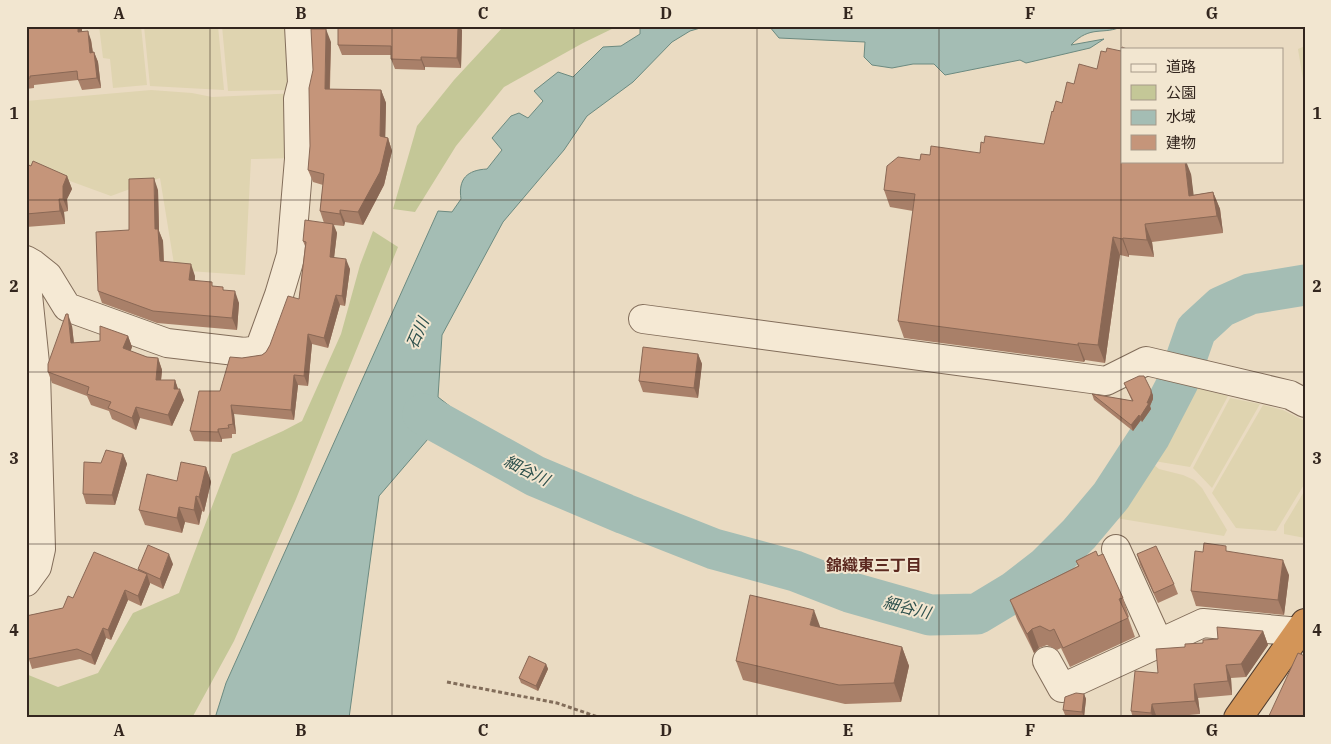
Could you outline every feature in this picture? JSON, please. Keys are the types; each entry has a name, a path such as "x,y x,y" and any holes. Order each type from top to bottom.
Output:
{"highway":[{"path":"1238,718 1302,627"}],"street":[{"path":"26,260 48,276 67,307 167,343 244,352 258,350 279,295 291,255 299,159 298,99 302,83 299,26"},
{"path":"26,275 36,373 41,549 37,567 26,582"},
{"path":"643,319 1106,381 1146,361 1290,395 1305,403"},
{"path":"1116,549 1159,644"},
{"path":"1047,661 1062,688 1204,623 1302,627"}],"path":[{"path":"447,682 557,703 601,718"}],"shaded area":[{"path":"99,26 141,26 147,85 113,88 110,59 103,58"},
{"path":"144,26 218,26 224,90 150,86"},
{"path":"222,26 292,26 293,90 228,91"},
{"path":"1305,46 1305,92 1298,49"},
{"path":"151,90 192,93 212,97 299,93 296,158 251,159 245,275 175,270 160,178 111,196 26,165 26,101"},
{"path":"1194,387 1228,396 1190,467 1154,461 1181,415"},
{"path":"1230,398 1260,404 1212,488 1193,468"},
{"path":"1263,405 1283,410 1305,421 1305,483 1276,531 1236,528 1212,493"},
{"path":"1153,464 1159,469 1194,480 1202,488 1227,530 1224,536 1116,518 1114,514"},
{"path":"1305,490 1305,538 1284,534 1284,525"}],"green space":[{"path":"504,26 618,26 583,43 504,87 456,146 415,212 393,209 417,126 454,80"},
{"path":"373,231 398,247 296,499 234,641 192,718 26,718 26,674 58,687 98,673 133,613 179,593 232,454 302,421 341,334 360,265"}],"water":[{"name":"石川","path":"640,26 707,26 690,31 672,42 633,82 587,116 564,150 503,222 442,335 438,397 478,428 471,448 428,439 379,496 349,718 215,718 226,683 438,211 452,212 461,199 461,186 465,177 474,171 487,169 502,150 492,138 511,116 519,113 528,118 543,101 534,91 558,72 573,77 603,47 621,46 640,34"},
{"path":"769,26 1123,26 1116,29 1091,32 1071,45 1104,39 1090,48 1026,63 1020,60 945,75 934,64 913,64 892,68 872,65 864,57 865,42 779,38"}],"building":[{"path":"26,26 78,26 78,32 88,31 90,53 94,52 97,78 78,80 77,71 30,76 30,78 26,79"},
{"path":"338,26 458,26 457,58 421,57 421,60 391,59 391,46 338,45"},
{"path":"311,29 326,29 325,89 381,90 380,136 388,138 380,172 358,212 340,210 340,214 320,211 324,174 308,170 310,146 309,88 313,70"},
{"path":"1107,48 1121,51 1121,162 1185,162 1189,196 1213,192 1217,216 1145,224 1147,240 1113,237 1098,345 1078,343 1078,345 898,321 915,194 884,190 887,166 898,157 920,160 921,154 930,155 931,146 980,153 981,142 984,143 985,136 1044,144 1052,111 1056,101 1062,103 1067,82 1074,84 1079,64 1097,69 1101,51 1106,52"},
{"path":"33,161 67,176 63,186 63,199 59,199 60,211 26,214 26,164 31,166"},
{"path":"154,178 155,229 158,229 160,261 191,264 189,280 212,282 212,286 223,287 223,290 235,291 232,318 153,311 98,291 96,232 129,230 129,179"},
{"path":"305,220 333,224 330,257 346,259 342,296 336,295 324,338 308,334 304,376 294,375 291,410 231,405 233,424 228,425 229,428 218,429 218,432 190,431 199,391 220,391 230,357 242,358 262,355 266,352 288,296 299,299 306,242 303,241"},
{"path":"66,314 68,314 71,343 100,341 100,326 128,336 123,348 147,357 158,358 156,380 175,380 174,389 180,389 168,415 136,407 132,418 108,408 111,402 87,394 89,387 48,372 48,364"},
{"path":"643,347 698,354 694,388 639,381"},
{"path":"1139,376 1144,376 1151,394 1147,403 1149,403 1140,417 1139,415 1131,425 1092,394 1133,401 1124,383"},
{"path":"106,450 123,454 112,495 83,494 84,462 101,463"},
{"path":"181,462 206,467 199,497 196,496 194,510 179,507 177,518 139,510 147,474 177,481"},
{"path":"1204,543 1226,546 1226,551 1283,560 1278,600 1191,591 1195,551 1203,552"},
{"path":"148,545 169,554 160,579 138,569"},
{"path":"1156,546 1174,584 1154,593 1137,554"},
{"path":"1096,551 1098,556 1103,554 1123,598 1119,599 1128,618 1063,648 1054,629 1050,631 1040,626 1032,629 1027,634 1010,600 1079,566 1076,561"},
{"path":"94,552 147,574 138,596 125,590 108,630 103,628 91,655 77,649 28,659 26,650 26,616 63,608 68,596 73,598"},
{"path":"750,595 814,610 810,625 902,647 894,683 839,685 736,661"},
{"path":"1217,627 1263,631 1241,664 1226,665 1228,681 1194,684 1195,701 1152,704 1151,713 1131,711 1135,671 1158,673 1156,649 1185,647 1185,644 1203,643 1203,640 1218,639"},
{"path":"1298,653 1305,656 1305,718 1268,718"},
{"path":"529,656 546,664 536,686 519,678"},
{"path":"1076,693 1084,694 1082,712 1063,710 1065,697"}],"waterway":[{"name":"細谷川","path":"423,414 535,476 714,549 795,571 849,592 930,615 977,614 1015,591 1046,567 1079,534 1111,496 1150,436 1178,382 1196,330 1221,307 1250,294 1305,285"}],"district":[{"name":"錦織東三丁目","path":"874,565"}]}
